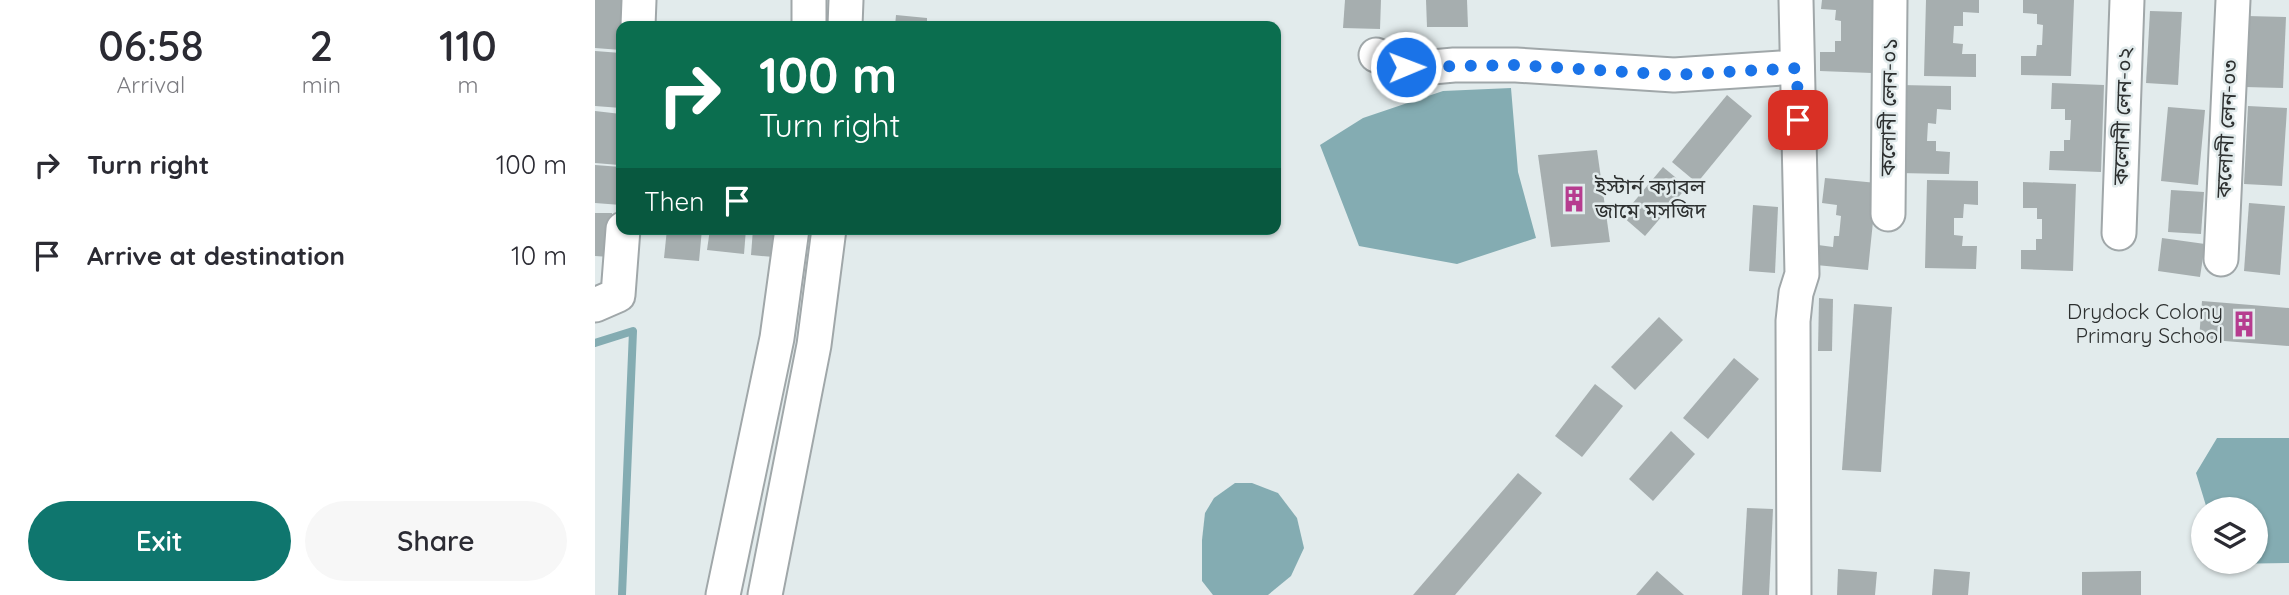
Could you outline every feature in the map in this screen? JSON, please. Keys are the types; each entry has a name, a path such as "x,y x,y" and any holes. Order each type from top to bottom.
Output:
{"street":[{"path":"638,21 639,0"},
{"path":"809,0 809,21"},
{"path":"845,21 846,0"},
{"path":"1794,595 1793,321 1795,293 1802,274 1796,0"},
{"name":"কলোনী লেন-০১","path":"1888,214 1890,0"},
{"name":"কলোনী লেন-০২","path":"2119,233 2127,0"},
{"name":"কলোনী লেন-০৩","path":"2221,259 2233,0"},
{"path":"1376,55 1406,67 1422,68 1516,65 1674,75 1797,68"},
{"path":"595,305 618,295 623,235"},
{"path":"723,595 776,338 791,235"},
{"path":"765,595 814,345 828,235"}],"water":[{"path":"1511,88 1518,172 1536,238 1457,264 1359,246 1320,145 1363,118 1443,91"},
{"path":"2217,438 2289,438 2289,563 2268,563 2268,497 2203,497 2196,473"},
{"path":"1235,483 1252,483 1278,493 1297,518 1304,548 1291,576 1268,595 1213,595 1202,581 1205,513 1214,498"}],"building":[{"path":"595,0 632,0 630,21 616,21 616,50 595,48"},
{"path":"1345,0 1381,0 1380,29 1343,28"},
{"path":"1426,0 1467,0 1468,27 1427,27"},
{"path":"1822,0 1874,0 1872,73 1820,71 1820,52 1835,52 1835,41 1841,41 1841,21 1835,20 1836,10 1821,9"},
{"path":"1926,0 1979,0 1979,13 1963,12 1963,26 1954,26 1953,43 1963,44 1962,54 1976,54 1976,77 1924,76"},
{"path":"2023,0 2074,0 2071,76 2021,75 2021,56 2036,56 2037,45 2042,45 2043,25 2037,24 2037,14 2023,13"},
{"path":"2150,11 2182,12 2178,85 2146,83"},
{"path":"896,15 927,18 927,21 895,21"},
{"path":"2247,16 2286,17 2283,88 2245,87"},
{"path":"595,51 616,53 616,108 595,106"},
{"path":"2052,83 2104,85 2101,172 2049,170 2050,151 2064,151 2064,140 2070,140 2071,120 2065,120 2065,109 2051,109"},
{"path":"1900,85 1951,86 1951,110 1937,109 1936,124 1928,123 1927,141 1936,141 1936,151 1950,152 1949,174 1898,173"},
{"path":"1727,95 1752,116 1697,183 1672,162"},
{"path":"2248,106 2287,108 2282,186 2244,184"},
{"path":"2168,107 2205,110 2198,185 2161,181"},
{"path":"595,111 616,113 616,165 595,163"},
{"name":"ইস্টার্ন ক্যাবল জামে মসজিদ","path":"1597,150 1610,242 1551,247 1538,155"},
{"path":"595,165 616,167 616,205 595,203"},
{"path":"1663,167 1687,187 1645,236 1622,216"},
{"path":"1825,178 1877,183 1868,270 1816,265 1818,245 1833,247 1834,236 1839,236 1841,216 1836,215 1837,205 1822,203"},
{"path":"1927,180 1978,181 1978,205 1964,204 1963,218 1954,218 1954,235 1963,236 1962,246 1977,246 1976,269 1925,268"},
{"path":"2023,182 2076,184 2073,271 2021,269 2021,250 2036,250 2036,239 2042,239 2042,219 2037,219 2037,208 2023,208"},
{"path":"2171,190 2204,192 2201,234 2168,232"},
{"path":"2249,203 2285,206 2280,275 2244,271"},
{"path":"1753,205 1778,207 1775,273 1749,271"},
{"path":"595,213 612,213 610,257 595,256"},
{"path":"666,235 701,235 699,261 664,258"},
{"path":"709,235 746,235 744,254 707,250"},
{"path":"753,235 776,235 774,257 751,255"},
{"path":"2162,238 2205,244 2200,277 2158,271"},
{"path":"1819,298 1833,299 1832,351 1818,351"},
{"name":"Drydock Colony Primary School","path":"2202,301 2289,308 2289,346 2199,339"},
{"path":"1854,304 1892,307 1881,472 1842,470"},
{"path":"1659,317 1683,340 1635,390 1611,367"},
{"path":"1734,358 1759,379 1708,439 1683,418"},
{"path":"1595,384 1623,406 1582,457 1555,436"},
{"path":"1671,431 1695,454 1653,501 1629,479"},
{"path":"1518,473 1542,493 1455,595 1413,595"},
{"path":"1747,508 1773,509 1769,595 1742,595"},
{"path":"1838,569 1877,572 1875,595 1837,595"},
{"path":"1934,569 1970,572 1968,595 1932,595"},
{"path":"1657,571 1684,595 1636,595"},
{"path":"2141,571 2141,595 2082,595 2082,572"}],"waterway":[{"path":"595,343 633,331 622,595"}],"place":[{"name":"ইস্টার্ন ক্যাবল জামে মসজিদ","path":"1574,199"},
{"name":"Drydock Colony Primary School","path":"2244,324"}],"route":[{"path":"1406,67 1516,65 1674,75 1797,68 1798,120"}]}
